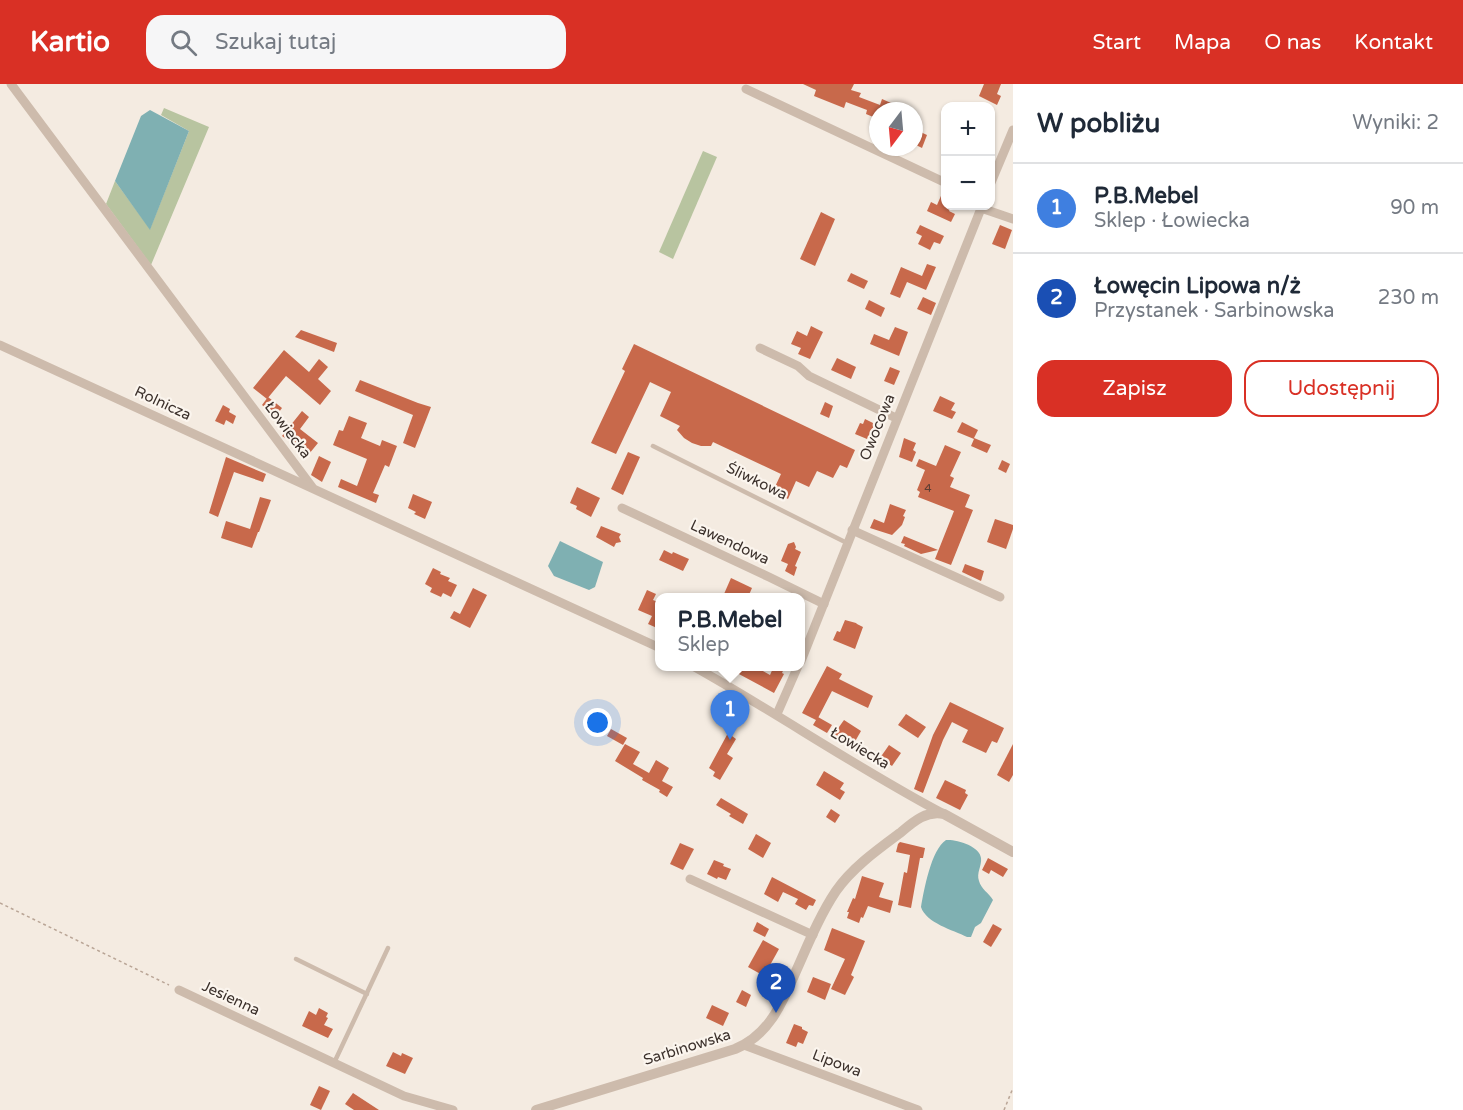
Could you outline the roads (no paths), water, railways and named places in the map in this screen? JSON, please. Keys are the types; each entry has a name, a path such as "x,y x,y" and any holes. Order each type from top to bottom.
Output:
{"street":[{"name":"Łowiecka","path":"11,84 313,489 655,646"},
{"path":"746,89 941,181"},
{"path":"995,173 1013,130"},
{"name":"Owocowa","path":"805,651 981,210"},
{"path":"990,210 1013,219"},
{"name":"Rolnicza","path":"0,345 313,489"},
{"path":"760,348 798,366 809,376 896,418"},
{"name":"Lawendowa","path":"622,508 802,593"},
{"path":"852,530 1000,597"},
{"name":"Lawendowa","path":"805,595 824,604"},
{"name":"Łowiecka","path":"702,671 914,798 1013,852"},
{"path":"777,714 796,671"},
{"path":"914,798 918,811 915,821"},
{"name":"Sarbinowska","path":"536,1110 744,1045 763,1030 774,1016 813,934 832,899 847,879 871,855 915,821 929,814 944,814"},
{"path":"690,879 813,934"},
{"name":"Jesienna","path":"179,990 404,1096 453,1110"},
{"name":"Lipowa","path":"744,1045 918,1110"}],"lane":[{"name":"Śliwkowa","path":"652,446 848,543"},
{"path":"334,1063 388,948"},
{"path":"296,959 367,994"}],"water":[{"path":"150,110 189,131 150,230 115,181 141,116"},
{"path":"560,541 603,562 595,587 589,590 554,576 548,566"},
{"path":"946,840 967,844 977,850 981,858 979,881 993,900 971,937 934,922 921,907 932,861"}],"place":[{"name":"P.B.Mebel","path":"730,740"},
{"name":"Łowęcin Lipowa n/ż","path":"776,1013"}]}
